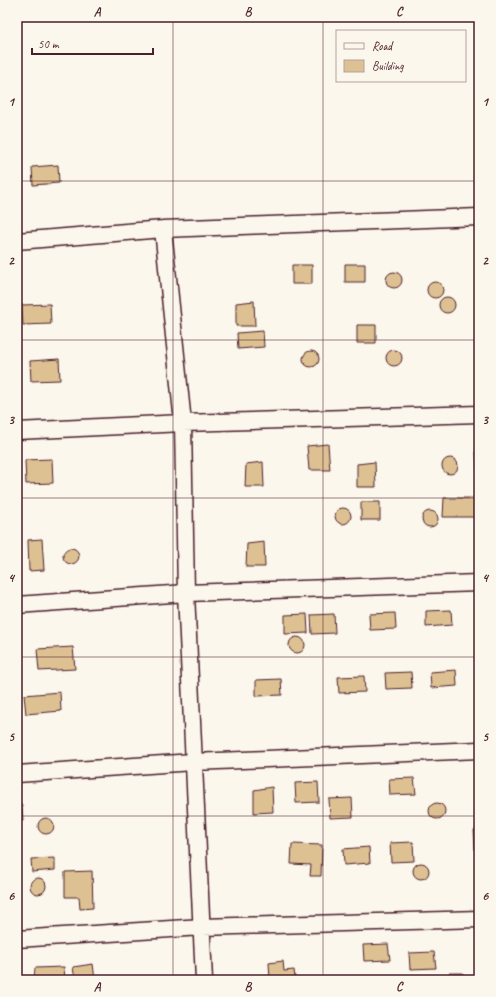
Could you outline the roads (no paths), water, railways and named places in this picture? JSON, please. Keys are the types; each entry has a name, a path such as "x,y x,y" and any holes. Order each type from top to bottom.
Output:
{"street":[{"path":"17,241 163,229 479,217"},
{"path":"163,229 183,423 186,593 204,980"},
{"path":"17,431 183,423 479,414"},
{"path":"17,605 186,593 479,583"},
{"path":"17,774 194,762 479,750"},
{"path":"17,939 202,927 479,919"}]}
